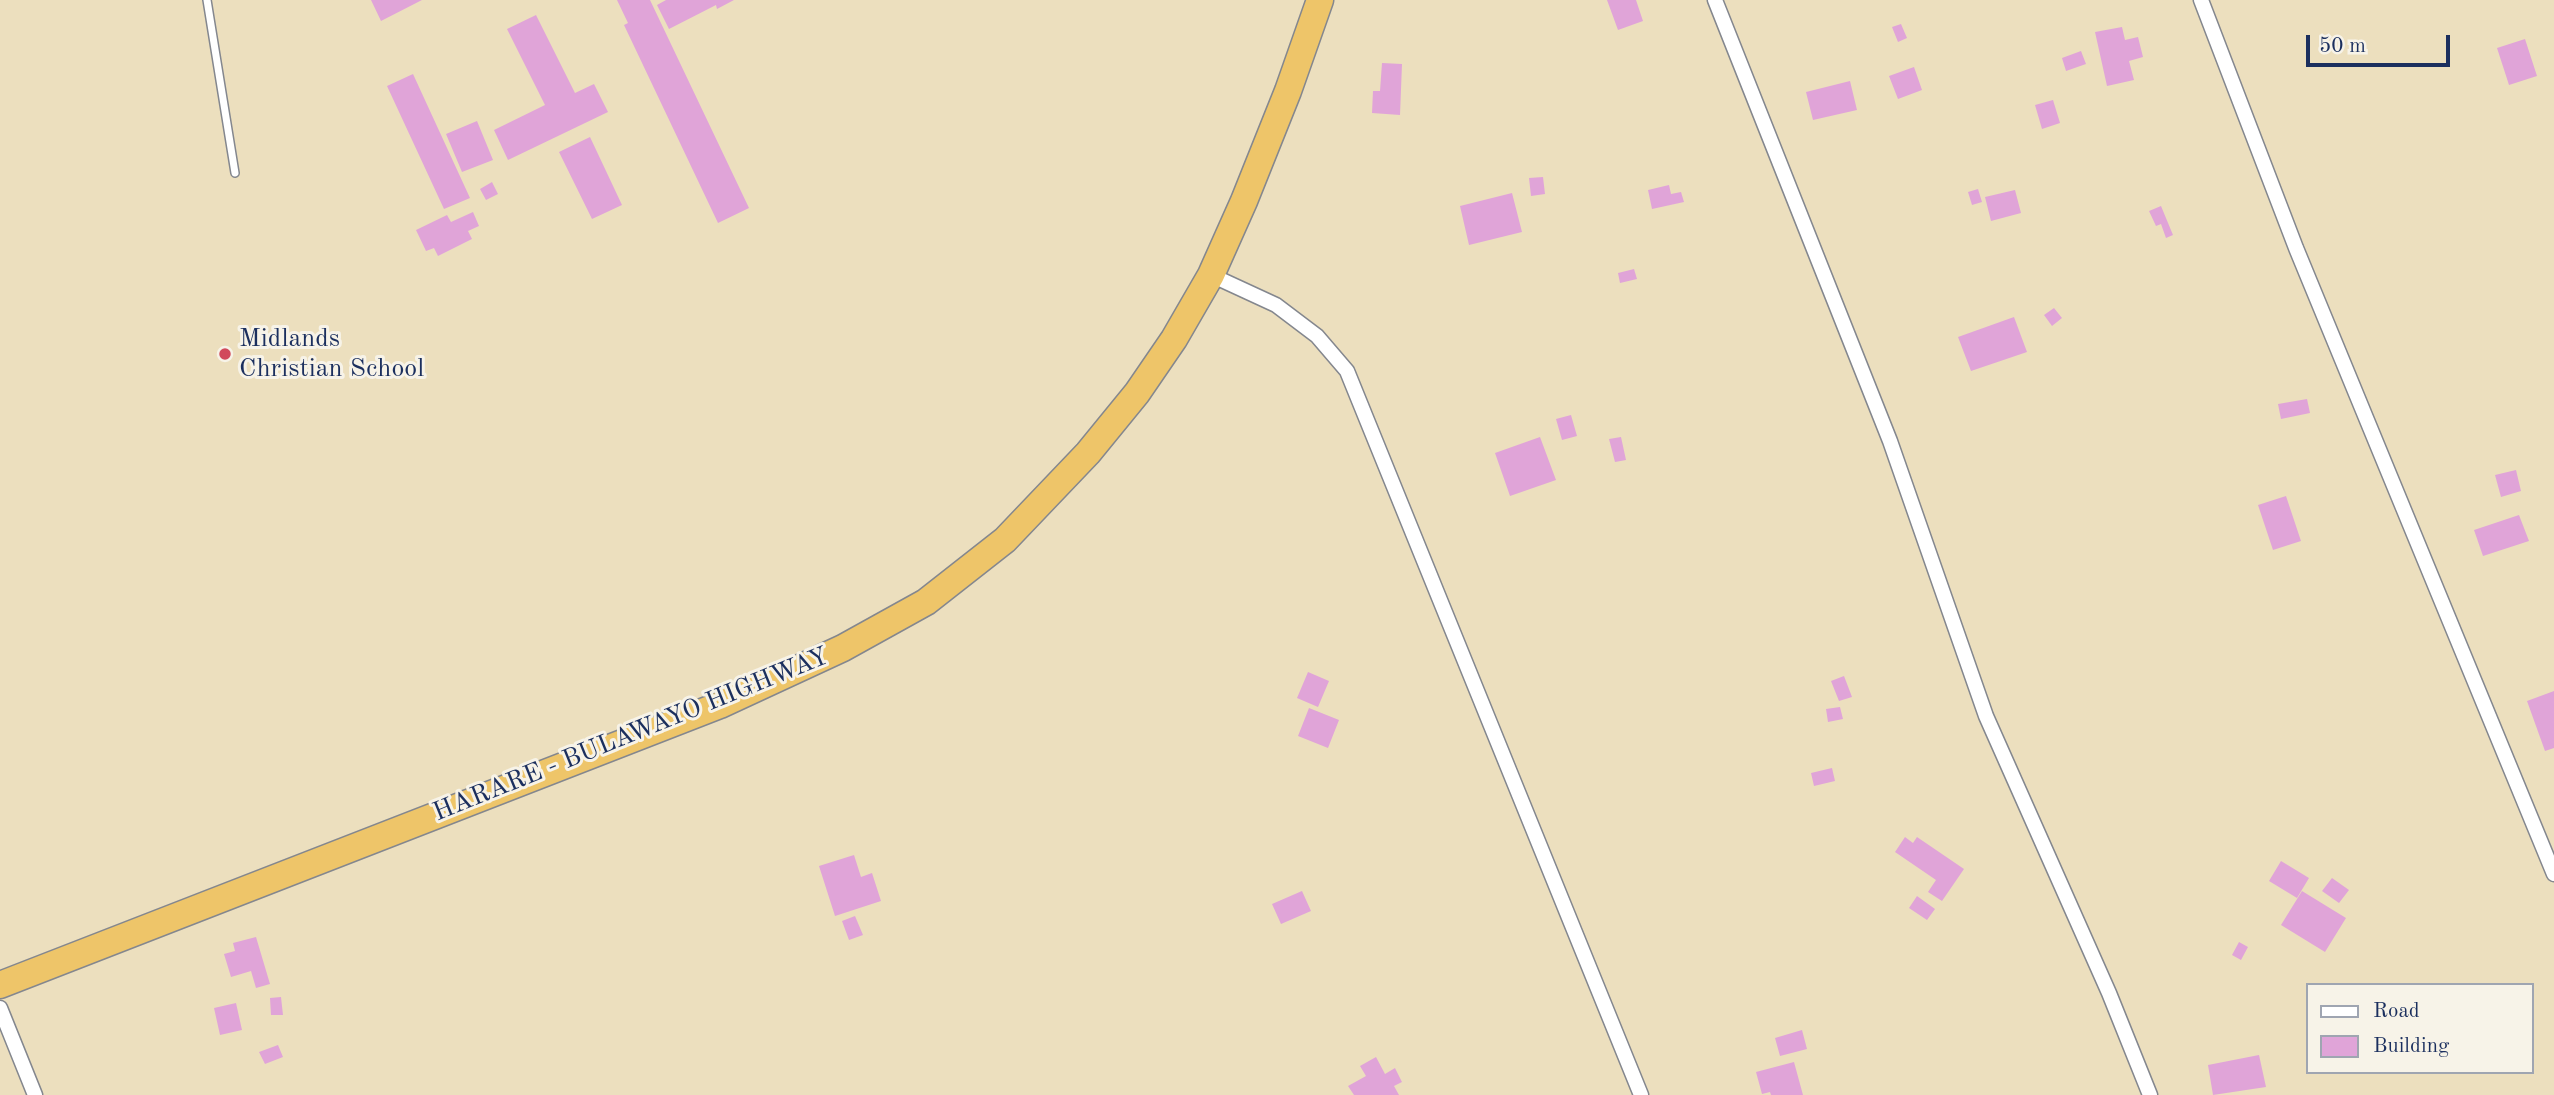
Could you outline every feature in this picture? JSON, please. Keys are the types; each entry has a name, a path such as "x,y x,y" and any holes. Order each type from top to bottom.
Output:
{"highway":[{"name":"HARARE - BULAWAYO HIGHWAY","path":"0,985 720,705 843,648 926,602 1004,540 1088,453 1137,393 1174,339 1211,275 1288,91 1320,0"}],"street":[{"path":"1715,0 1889,441 1986,716 2109,993 2150,1095"},
{"path":"2201,0 2296,247 2554,874"},
{"path":"1211,275 1276,305 1317,336 1347,371 1641,1095"},
{"path":"0,1008 35,1095"}],"lane":[{"path":"207,0 236,173"}],"building":[{"path":"371,0 422,0 381,21"},
{"path":"617,0 650,0 749,208 718,223 624,25 628,23"},
{"path":"666,0 734,0 717,9 716,5 669,29 657,5"},
{"path":"1607,0 1636,0 1643,21 1618,30"},
{"path":"536,15 575,93 594,84 608,112 508,160 494,130 545,105 507,29"},
{"path":"1901,24 1907,38 1898,42 1892,27"},
{"path":"2122,27 2125,40 2138,37 2143,57 2129,61 2134,80 2107,86 2095,32"},
{"path":"2525,39 2537,76 2509,85 2497,48"},
{"path":"2081,51 2086,64 2066,71 2062,58"},
{"path":"1382,63 1402,64 1400,115 1372,113 1373,91 1380,91"},
{"path":"1914,67 1922,90 1898,99 1889,76"},
{"path":"413,74 470,198 444,209 387,86"},
{"path":"1850,81 1857,110 1813,120 1806,92"},
{"path":"2053,100 2060,123 2042,129 2035,105"},
{"path":"477,121 493,160 462,172 446,134"},
{"path":"590,137 622,205 592,219 559,152"},
{"path":"1543,177 1545,194 1531,196 1529,178"},
{"path":"492,182 498,194 486,200 480,189"},
{"path":"1669,185 1671,194 1681,192 1684,202 1652,209 1648,190"},
{"path":"1978,189 1982,202 1972,205 1968,192"},
{"path":"2015,190 2021,213 1991,221 1985,197"},
{"path":"1512,193 1522,232 1469,245 1460,206"},
{"path":"2161,206 2173,235 2166,238 2161,224 2156,226 2149,211"},
{"path":"473,212 479,226 468,231 472,239 438,256 434,248 426,251 416,230 447,215 451,222"},
{"path":"1634,269 1637,279 1620,283 1618,273"},
{"path":"2054,308 2062,318 2052,326 2044,315"},
{"path":"2014,317 2027,352 1971,371 1958,337"},
{"path":"2307,399 2310,413 2281,419 2278,404"},
{"path":"1571,415 1577,436 1562,440 1556,419"},
{"path":"1540,437 1556,480 1510,496 1495,453"},
{"path":"1621,437 1626,460 1615,462 1609,439"},
{"path":"2516,470 2521,491 2501,497 2495,475"},
{"path":"2286,496 2301,541 2273,550 2258,505"},
{"path":"2519,515 2529,541 2483,556 2474,530"},
{"path":"1308,672 1329,681 1318,707 1297,698"},
{"path":"1844,676 1852,697 1839,701 1831,681"},
{"path":"2554,691 2554,748 2545,751 2527,701"},
{"path":"1840,707 1843,719 1828,722 1826,709"},
{"path":"1309,708 1339,720 1328,748 1298,736"},
{"path":"1832,768 1835,781 1814,786 1811,773"},
{"path":"1905,837 1913,843 1917,837 1964,869 1942,901 1928,892 1936,880 1895,852"},
{"path":"854,855 861,877 872,873 881,901 835,916 819,866"},
{"path":"2281,861 2309,878 2297,898 2269,881"},
{"path":"2332,878 2349,890 2339,903 2322,891"},
{"path":"1302,891 1311,911 1281,924 1272,904"},
{"path":"2302,891 2346,918 2325,952 2281,925"},
{"path":"1917,896 1935,909 1927,920 1909,908"},
{"path":"855,916 863,935 849,940 842,921"},
{"path":"256,937 270,984 256,988 251,971 231,977 224,954 235,951 233,943"},
{"path":"2239,942 2248,947 2241,960 2232,955"},
{"path":"281,997 283,1015 271,1015 270,998"},
{"path":"236,1003 242,1030 220,1035 214,1008"},
{"path":"1802,1030 1807,1049 1780,1056 1775,1038"},
{"path":"278,1045 283,1057 265,1064 259,1052"},
{"path":"2259,1055 2266,1087 2213,1095 2208,1065"},
{"path":"1376,1057 1385,1074 1395,1068 1402,1082 1394,1086 1399,1095 1354,1095 1348,1086 1366,1076 1360,1066"},
{"path":"1794,1062 1803,1095 1771,1095 1770,1092 1762,1094 1756,1072"}],"place":[{"name":"Midlands Christian School","path":"225,354"}]}
